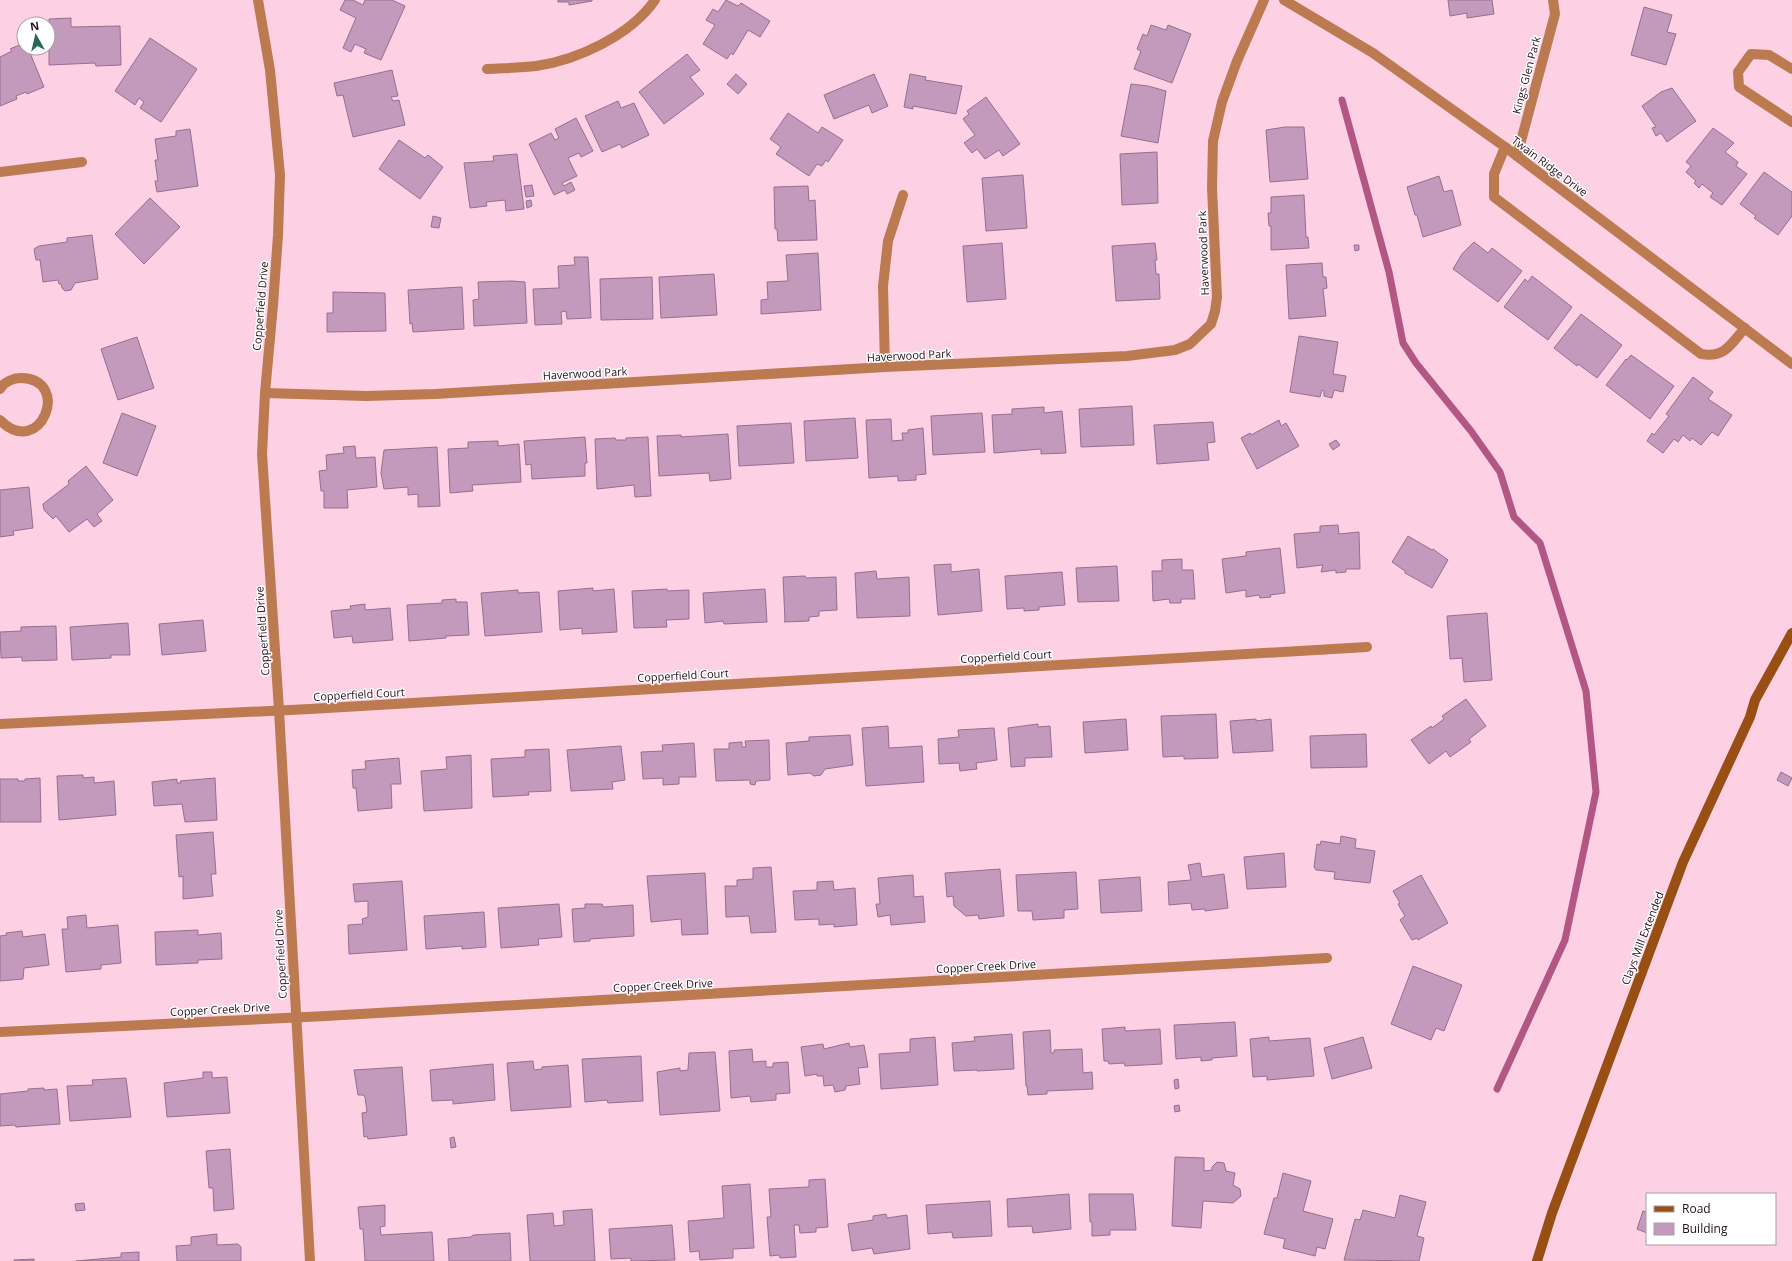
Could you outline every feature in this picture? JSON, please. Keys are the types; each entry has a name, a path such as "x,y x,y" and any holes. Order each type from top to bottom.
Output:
{"main road":[{"name":"Clays Mill Extended","path":"1537,1261 1552,1213 1683,862 1750,717 1755,700 1792,633"}],"street":[{"name":"Copperfield Drive","path":"258,0 270,70 280,175 273,305 264,393 262,454 279,710 295,1018 310,1261"},
{"path":"487,69 537,66 570,57 595,47 617,37 648,11 655,0"},
{"name":"Haverwood Park","path":"264,393 366,396 435,394 885,367 1127,356 1175,350 1190,344 1200,336 1211,324 1215,311 1217,297 1212,188 1213,141 1222,102 1237,61 1264,0"},
{"name":"Twain Ridge Drive","path":"1284,0 1327,24 1373,53 1505,147 1792,364"},
{"name":"Kings Glen Park","path":"1517,156 1555,14 1553,0"},
{"path":"1792,69 1769,55 1751,54 1738,72 1739,87 1792,122"},
{"path":"1505,147 1494,174 1494,197 1701,354 1712,356 1726,351 1744,328"},
{"path":"0,172 82,162"},
{"path":"885,367 883,286 888,241 903,195"},
{"path":"0,389 9,381 18,378 27,378 36,382 43,388 47,396 48,405 43,420 30,430 13,430 0,420"},
{"name":"Copperfield Court","path":"0,724 279,710 1367,646"},
{"name":"Copper Creek Drive","path":"0,1032 295,1018 1327,958"}],"building":[{"path":"345,0 353,0 363,5 365,0 392,0 405,6 381,60 364,53 366,49 355,44 351,52 343,48 356,18 340,10"},
{"path":"558,0 592,1 569,5 569,2 558,2"},
{"path":"726,0 738,6 741,3 770,21 760,37 748,30 733,55 731,53 727,59 703,44 715,25 706,20 713,9 718,12"},
{"path":"1448,0 1492,0 1494,14 1467,18 1467,13 1450,16"},
{"path":"1644,7 1672,15 1667,32 1676,34 1666,65 1631,55"},
{"path":"71,18 71,27 120,26 121,65 96,66 95,63 49,65 49,56 56,56 56,19"},
{"path":"1151,25 1166,30 1168,25 1191,34 1172,83 1134,69 1141,51 1137,49 1143,34 1147,36"},
{"path":"150,38 197,69 161,122 140,108 144,102 139,98 135,105 115,91"},
{"path":"16,46 16,56 31,56 44,87 27,94 26,92 16,96 17,99 0,106 0,57 12,51 10,49"},
{"path":"687,54 700,70 690,77 704,94 664,124 639,92"},
{"path":"392,70 398,96 391,97 393,101 399,100 405,125 353,137 343,95 337,96 334,83"},
{"path":"736,74 747,84 738,94 727,84"},
{"path":"874,74 888,106 872,113 869,105 834,119 824,95"},
{"path":"910,74 926,77 925,80 962,86 956,114 913,106 913,109 904,107"},
{"path":"1131,84 1148,86 1166,91 1158,143 1121,136"},
{"path":"1672,88 1696,121 1667,142 1661,133 1656,136 1652,128 1656,127 1642,106 1661,92"},
{"path":"986,97 1020,144 1003,156 999,150 985,159 977,149 972,153 964,143 975,135 963,119 969,114 967,111"},
{"path":"618,101 621,108 634,103 649,135 622,148 620,144 602,152 585,116"},
{"path":"788,113 818,133 822,127 843,140 828,162 826,160 822,166 817,164 809,176 776,154 781,147 770,139"},
{"path":"576,118 593,151 581,157 579,153 568,158 577,176 562,183 564,186 571,182 575,190 567,194 565,190 554,195 529,144 551,133 555,140 559,138 555,129"},
{"path":"1285,127 1304,127 1308,179 1270,182 1266,130"},
{"path":"1713,128 1734,143 1725,152 1738,162 1736,166 1747,174 1722,205 1710,197 1713,193 1702,184 1699,188 1694,183 1696,181 1686,172 1691,166 1686,162"},
{"path":"190,129 198,186 157,192 155,181 158,181 155,160 158,160 155,139 176,136 176,131"},
{"path":"399,140 425,158 428,155 443,167 420,199 379,169"},
{"path":"1157,152 1158,203 1122,205 1120,154"},
{"path":"517,154 524,209 506,211 505,200 486,202 487,206 470,208 464,163 494,161 493,156"},
{"path":"1764,172 1792,192 1792,216 1778,235 1754,218 1756,216 1740,204"},
{"path":"1023,175 1027,228 986,231 982,178"},
{"path":"1439,176 1444,192 1452,190 1461,225 1423,237 1407,187"},
{"path":"532,185 534,196 526,197 524,186"},
{"path":"808,186 809,201 815,200 817,240 778,241 777,229 775,229 774,187"},
{"path":"1304,195 1306,237 1308,237 1309,248 1271,250 1271,226 1269,226 1268,213 1271,213 1271,197"},
{"path":"150,198 180,227 144,264 115,234"},
{"path":"531,200 532,206 527,208 526,201"},
{"path":"433,216 441,218 439,228 431,227"},
{"path":"92,235 98,279 75,283 71,290 65,291 61,284 59,284 58,280 43,282 40,260 36,260 34,249 39,246 67,242 67,238"},
{"path":"1474,242 1488,253 1492,248 1522,271 1498,302 1453,269 1462,254"},
{"path":"1002,243 1006,299 967,302 963,246"},
{"path":"1155,243 1157,260 1155,260 1156,274 1159,274 1160,299 1116,301 1112,246"},
{"path":"1354,245 1359,245 1359,250 1355,251"},
{"path":"818,253 821,310 761,314 761,300 768,299 767,282 788,281 786,255"},
{"path":"574,257 588,257 591,318 567,319 566,311 561,312 562,324 535,325 533,289 559,288 558,266 575,265"},
{"path":"1322,263 1323,277 1326,277 1327,288 1323,289 1326,316 1289,319 1286,265"},
{"path":"714,274 717,315 661,318 659,277"},
{"path":"1532,276 1572,307 1548,340 1504,307 1525,279 1528,282"},
{"path":"652,277 653,319 601,320 600,279"},
{"path":"478,282 525,282 527,323 474,326 473,300 479,299"},
{"path":"462,287 464,329 413,332 412,323 410,324 408,290"},
{"path":"333,292 385,293 386,331 327,332 327,313 333,313"},
{"path":"1581,314 1622,345 1597,378 1578,364 1577,366 1554,348"},
{"path":"1299,336 1338,342 1333,374 1346,376 1343,392 1334,390 1332,398 1324,396 1324,391 1322,390 1320,397 1290,392"},
{"path":"137,337 154,388 118,400 101,349"},
{"path":"1631,355 1674,386 1650,419 1606,385 1626,359 1627,360"},
{"path":"1693,377 1713,392 1708,399 1732,415 1718,436 1712,432 1701,445 1692,438 1690,441 1683,435 1678,442 1674,439 1663,453 1647,441 1652,433 1654,435 1669,416 1666,414"},
{"path":"1132,406 1134,445 1081,447 1079,409"},
{"path":"1044,407 1044,413 1062,411 1066,453 1041,454 1041,449 994,453 992,415 1012,414 1012,409"},
{"path":"122,413 156,426 137,476 103,463"},
{"path":"982,413 985,452 933,455 931,416"},
{"path":"855,418 858,458 806,461 804,421"},
{"path":"891,419 892,441 903,440 902,433 908,433 908,430 923,428 926,474 916,475 916,480 898,481 898,476 869,478 866,420"},
{"path":"1279,420 1281,426 1286,423 1299,446 1257,469 1241,438 1250,433 1251,435"},
{"path":"1213,422 1215,442 1207,443 1209,460 1157,464 1154,425"},
{"path":"791,423 794,463 739,466 737,426"},
{"path":"728,434 731,479 710,481 709,473 659,476 657,436 681,435 681,437"},
{"path":"585,437 587,463 585,463 585,476 532,479 531,464 526,465 524,441"},
{"path":"648,437 651,496 635,497 634,485 597,489 595,439 615,438 616,440 626,440 626,438"},
{"path":"1336,440 1340,445 1333,450 1329,444"},
{"path":"498,441 498,446 519,444 521,482 472,485 473,491 450,493 448,449 468,448 468,442"},
{"path":"355,446 356,458 375,457 377,487 347,490 348,508 324,508 324,491 321,491 319,471 327,470 326,455 344,453 343,447"},
{"path":"437,447 440,506 418,507 418,494 408,495 408,487 384,489 381,473 384,450"},
{"path":"86,466 113,500 97,514 102,521 94,527 87,519 69,532 56,516 53,519 44,510 43,504 69,484 68,481"},
{"path":"29,487 33,528 13,531 14,535 0,537 0,490"},
{"path":"1338,525 1339,534 1359,532 1360,569 1346,569 1346,572 1336,573 1336,570 1321,572 1323,565 1297,568 1294,534 1320,532 1320,526"},
{"path":"1408,536 1432,550 1433,549 1448,560 1432,588 1405,573 1405,571 1392,562"},
{"path":"1280,548 1285,593 1260,598 1259,595 1246,597 1246,590 1226,593 1222,559 1246,556 1246,552"},
{"path":"1182,559 1182,570 1193,570 1195,599 1181,599 1181,603 1170,603 1169,599 1153,601 1152,571 1162,571 1162,560"},
{"path":"951,564 951,572 979,569 982,611 938,615 934,565"},
{"path":"1117,566 1119,601 1078,602 1076,568"},
{"path":"876,571 877,579 909,577 910,616 857,618 855,573"},
{"path":"1062,572 1065,605 1039,607 1039,610 1024,611 1024,608 1007,609 1005,576"},
{"path":"805,576 806,578 836,577 837,610 819,611 819,616 809,617 809,621 784,622 783,577"},
{"path":"593,588 593,591 614,589 617,632 582,634 582,628 560,630 558,591"},
{"path":"667,589 667,591 689,590 689,619 666,620 667,627 634,628 632,591"},
{"path":"765,589 767,622 724,624 723,621 705,623 703,593"},
{"path":"518,590 518,593 539,592 542,632 485,636 481,593"},
{"path":"456,599 456,602 467,602 469,635 446,636 446,638 409,641 407,605 442,603 442,600"},
{"path":"365,604 365,610 390,608 393,640 353,643 352,636 334,638 331,611 351,609 350,606"},
{"path":"1487,613 1492,680 1464,682 1462,658 1450,659 1447,616"},
{"path":"203,620 206,651 162,655 159,624"},
{"path":"128,623 130,655 111,655 111,658 72,660 70,627"},
{"path":"56,626 57,660 22,661 22,657 1,658 0,632 21,631 21,627"},
{"path":"1466,699 1486,726 1469,739 1471,742 1450,757 1446,751 1429,764 1411,740 1431,726 1432,728 1444,719 1442,716"},
{"path":"1216,714 1218,758 1184,759 1184,756 1163,757 1161,716"},
{"path":"1126,719 1128,750 1085,753 1083,722"},
{"path":"1256,719 1256,721 1271,719 1273,751 1233,753 1230,721"},
{"path":"1038,724 1038,727 1050,726 1052,757 1025,758 1025,766 1011,767 1008,728"},
{"path":"888,726 889,748 922,746 924,782 866,786 862,728"},
{"path":"994,728 997,760 976,763 977,769 960,771 959,763 939,764 938,739 959,737 958,730"},
{"path":"1366,734 1367,767 1311,768 1310,736"},
{"path":"850,735 853,765 825,769 821,775 814,776 810,773 788,775 786,743 809,741 809,737"},
{"path":"769,740 770,780 756,781 755,785 750,784 750,780 716,781 714,749 729,749 729,743 742,742 742,747 746,747 745,741"},
{"path":"694,743 696,777 679,777 679,784 663,785 663,778 643,779 641,752 663,751 662,745"},
{"path":"621,746 625,780 612,782 613,789 571,791 567,750"},
{"path":"549,749 551,791 528,792 529,795 493,797 491,759 525,757 525,750"},
{"path":"471,755 472,808 424,811 421,771 447,769 446,757"},
{"path":"399,758 401,784 391,784 392,808 358,811 356,788 353,788 352,770 366,769 365,761"},
{"path":"1781,772 1792,778 1788,786 1777,780"},
{"path":"83,775 83,778 94,777 94,783 114,781 116,815 59,820 57,776"},
{"path":"40,778 41,822 0,822 0,779 18,779 18,781 25,781 25,779"},
{"path":"215,778 217,820 185,822 182,804 154,806 152,782 177,779 177,783 181,783 180,781"},
{"path":"213,832 216,874 211,874 213,896 183,899 183,876 179,877 176,835"},
{"path":"1341,836 1356,839 1355,848 1375,851 1370,883 1334,879 1335,872 1316,870 1314,867 1317,844 1320,845 1321,841 1340,844"},
{"path":"1284,853 1286,887 1247,889 1244,857"},
{"path":"1200,863 1202,877 1224,874 1228,908 1205,911 1205,909 1192,910 1191,903 1169,905 1168,882 1191,880 1188,865"},
{"path":"771,867 776,932 751,933 749,916 726,917 725,886 737,886 737,880 753,879 753,868"},
{"path":"1000,869 1004,916 979,919 978,915 966,916 954,906 953,896 947,897 945,873"},
{"path":"1076,872 1078,909 1064,910 1064,918 1033,920 1032,911 1018,911 1016,875"},
{"path":"705,873 708,934 682,935 681,919 651,922 647,876"},
{"path":"913,875 914,897 923,896 925,922 891,925 890,915 878,917 876,904 880,904 878,878"},
{"path":"1421,875 1448,923 1418,940 1417,938 1412,940 1400,920 1405,916 1393,891"},
{"path":"1140,877 1142,911 1101,913 1099,880"},
{"path":"402,881 407,950 349,954 348,925 363,924 362,919 368,917 368,901 355,902 353,884"},
{"path":"833,881 834,890 855,888 857,925 834,927 834,924 819,925 819,919 795,920 793,891 817,890 817,882"},
{"path":"559,904 562,937 538,939 539,945 501,948 498,908"},
{"path":"585,904 602,904 603,907 633,905 634,936 590,939 590,941 574,942 572,909 585,908"},
{"path":"484,912 486,947 462,949 462,946 426,949 424,916"},
{"path":"86,915 87,928 118,925 121,963 101,965 101,969 66,972 62,929 68,929 67,917"},
{"path":"198,930 198,935 221,933 222,959 198,960 198,963 156,965 155,932"},
{"path":"22,931 23,937 45,934 49,965 24,968 23,979 0,981 0,936 7,935 6,933"},
{"path":"1413,966 1462,985 1444,1031 1436,1028 1431,1040 1391,1024"},
{"path":"1235,1022 1237,1056 1212,1058 1212,1060 1201,1061 1201,1057 1176,1059 1174,1025"},
{"path":"1125,1027 1125,1031 1160,1029 1162,1064 1125,1066 1124,1063 1109,1064 1108,1061 1104,1061 1102,1029"},
{"path":"1050,1030 1051,1053 1054,1053 1054,1050 1082,1049 1083,1073 1092,1072 1093,1089 1047,1091 1047,1094 1028,1095 1026,1086 1023,1032"},
{"path":"1012,1034 1014,1069 954,1071 952,1043 975,1041 974,1037"},
{"path":"935,1037 938,1085 881,1089 879,1054 910,1052 910,1039"},
{"path":"1269,1037 1269,1041 1310,1038 1314,1076 1267,1080 1267,1076 1253,1077 1250,1039"},
{"path":"1363,1037 1372,1068 1332,1079 1324,1048"},
{"path":"849,1043 850,1047 864,1045 868,1067 858,1068 860,1084 846,1086 845,1090 835,1092 833,1085 824,1086 823,1076 817,1076 817,1074 805,1076 801,1047 823,1044 824,1049"},
{"path":"752,1049 753,1062 766,1061 766,1067 773,1067 773,1063 788,1062 790,1093 776,1094 776,1100 751,1102 750,1096 731,1098 729,1051"},
{"path":"715,1052 720,1111 660,1115 657,1072 680,1068 680,1071 688,1070 689,1053"},
{"path":"641,1056 643,1101 608,1103 607,1100 585,1102 582,1059"},
{"path":"533,1061 534,1070 542,1069 542,1067 568,1065 571,1107 511,1111 507,1063"},
{"path":"493,1064 495,1100 453,1104 453,1100 432,1101 430,1070"},
{"path":"402,1067 407,1135 368,1139 367,1136 364,1137 362,1113 367,1112 365,1097 363,1095 358,1095 354,1070"},
{"path":"203,1072 212,1072 212,1078 227,1077 230,1113 167,1117 164,1083 203,1078"},
{"path":"126,1078 131,1117 70,1121 67,1086 93,1085 92,1080"},
{"path":"1178,1079 1179,1088 1175,1089 1174,1080"},
{"path":"44,1088 44,1090 57,1089 60,1124 16,1127 15,1125 0,1126 0,1094"},
{"path":"1179,1105 1180,1111 1175,1112 1174,1106"},
{"path":"454,1137 456,1147 451,1148 450,1138"},
{"path":"230,1149 234,1209 214,1211 213,1188 209,1188 206,1151"},
{"path":"1175,1157 1204,1158 1204,1171 1212,1170 1212,1167 1217,1162 1224,1163 1226,1171 1235,1173 1233,1185 1240,1189 1241,1196 1233,1203 1203,1201 1201,1228 1172,1226"},
{"path":"1283,1173 1311,1181 1303,1211 1333,1219 1325,1249 1317,1247 1315,1256 1283,1248 1285,1239 1264,1234 1274,1198 1277,1198"},
{"path":"825,1179 828,1227 816,1228 816,1232 800,1233 799,1225 794,1225 796,1257 780,1258 779,1255 770,1256 767,1217 771,1217 769,1189 809,1187 809,1180"},
{"path":"750,1184 754,1248 733,1249 733,1258 700,1260 699,1251 690,1252 688,1221 724,1218 722,1186"},
{"path":"1069,1194 1071,1229 1033,1233 1032,1226 1008,1227 1007,1199"},
{"path":"1089,1194 1133,1194 1136,1230 1110,1230 1110,1235 1092,1236"},
{"path":"1400,1195 1426,1202 1417,1236 1424,1238 1419,1261 1344,1260 1355,1219 1360,1220 1363,1210 1395,1218"},
{"path":"990,1201 992,1236 953,1238 952,1232 928,1234 926,1205"},
{"path":"84,1203 85,1210 76,1211 75,1204"},
{"path":"385,1205 385,1226 380,1227 381,1235 432,1232 434,1261 365,1261 363,1229 360,1229 358,1207"},
{"path":"592,1209 595,1261 530,1261 527,1215 553,1213 554,1226 564,1225 563,1211"},
{"path":"1643,1211 1646,1212 1646,1233 1637,1229"},
{"path":"886,1214 887,1218 907,1215 910,1249 874,1254 872,1248 852,1251 848,1224 873,1220 873,1216"},
{"path":"672,1225 675,1260 631,1261 631,1258 611,1259 609,1229"},
{"path":"510,1233 511,1261 449,1261 448,1239 471,1237 473,1235"},
{"path":"217,1234 217,1245 238,1244 241,1247 241,1261 177,1261 176,1246 191,1245 191,1237"},
{"path":"139,1252 139,1261 76,1261 121,1257 121,1253"},
{"path":"34,1259 34,1261 14,1261 14,1260"}],"waterway":[{"path":"1342,100 1389,272 1403,343 1416,363 1471,431 1500,472 1514,517 1540,543 1586,691 1596,792 1565,940 1497,1089"}]}
